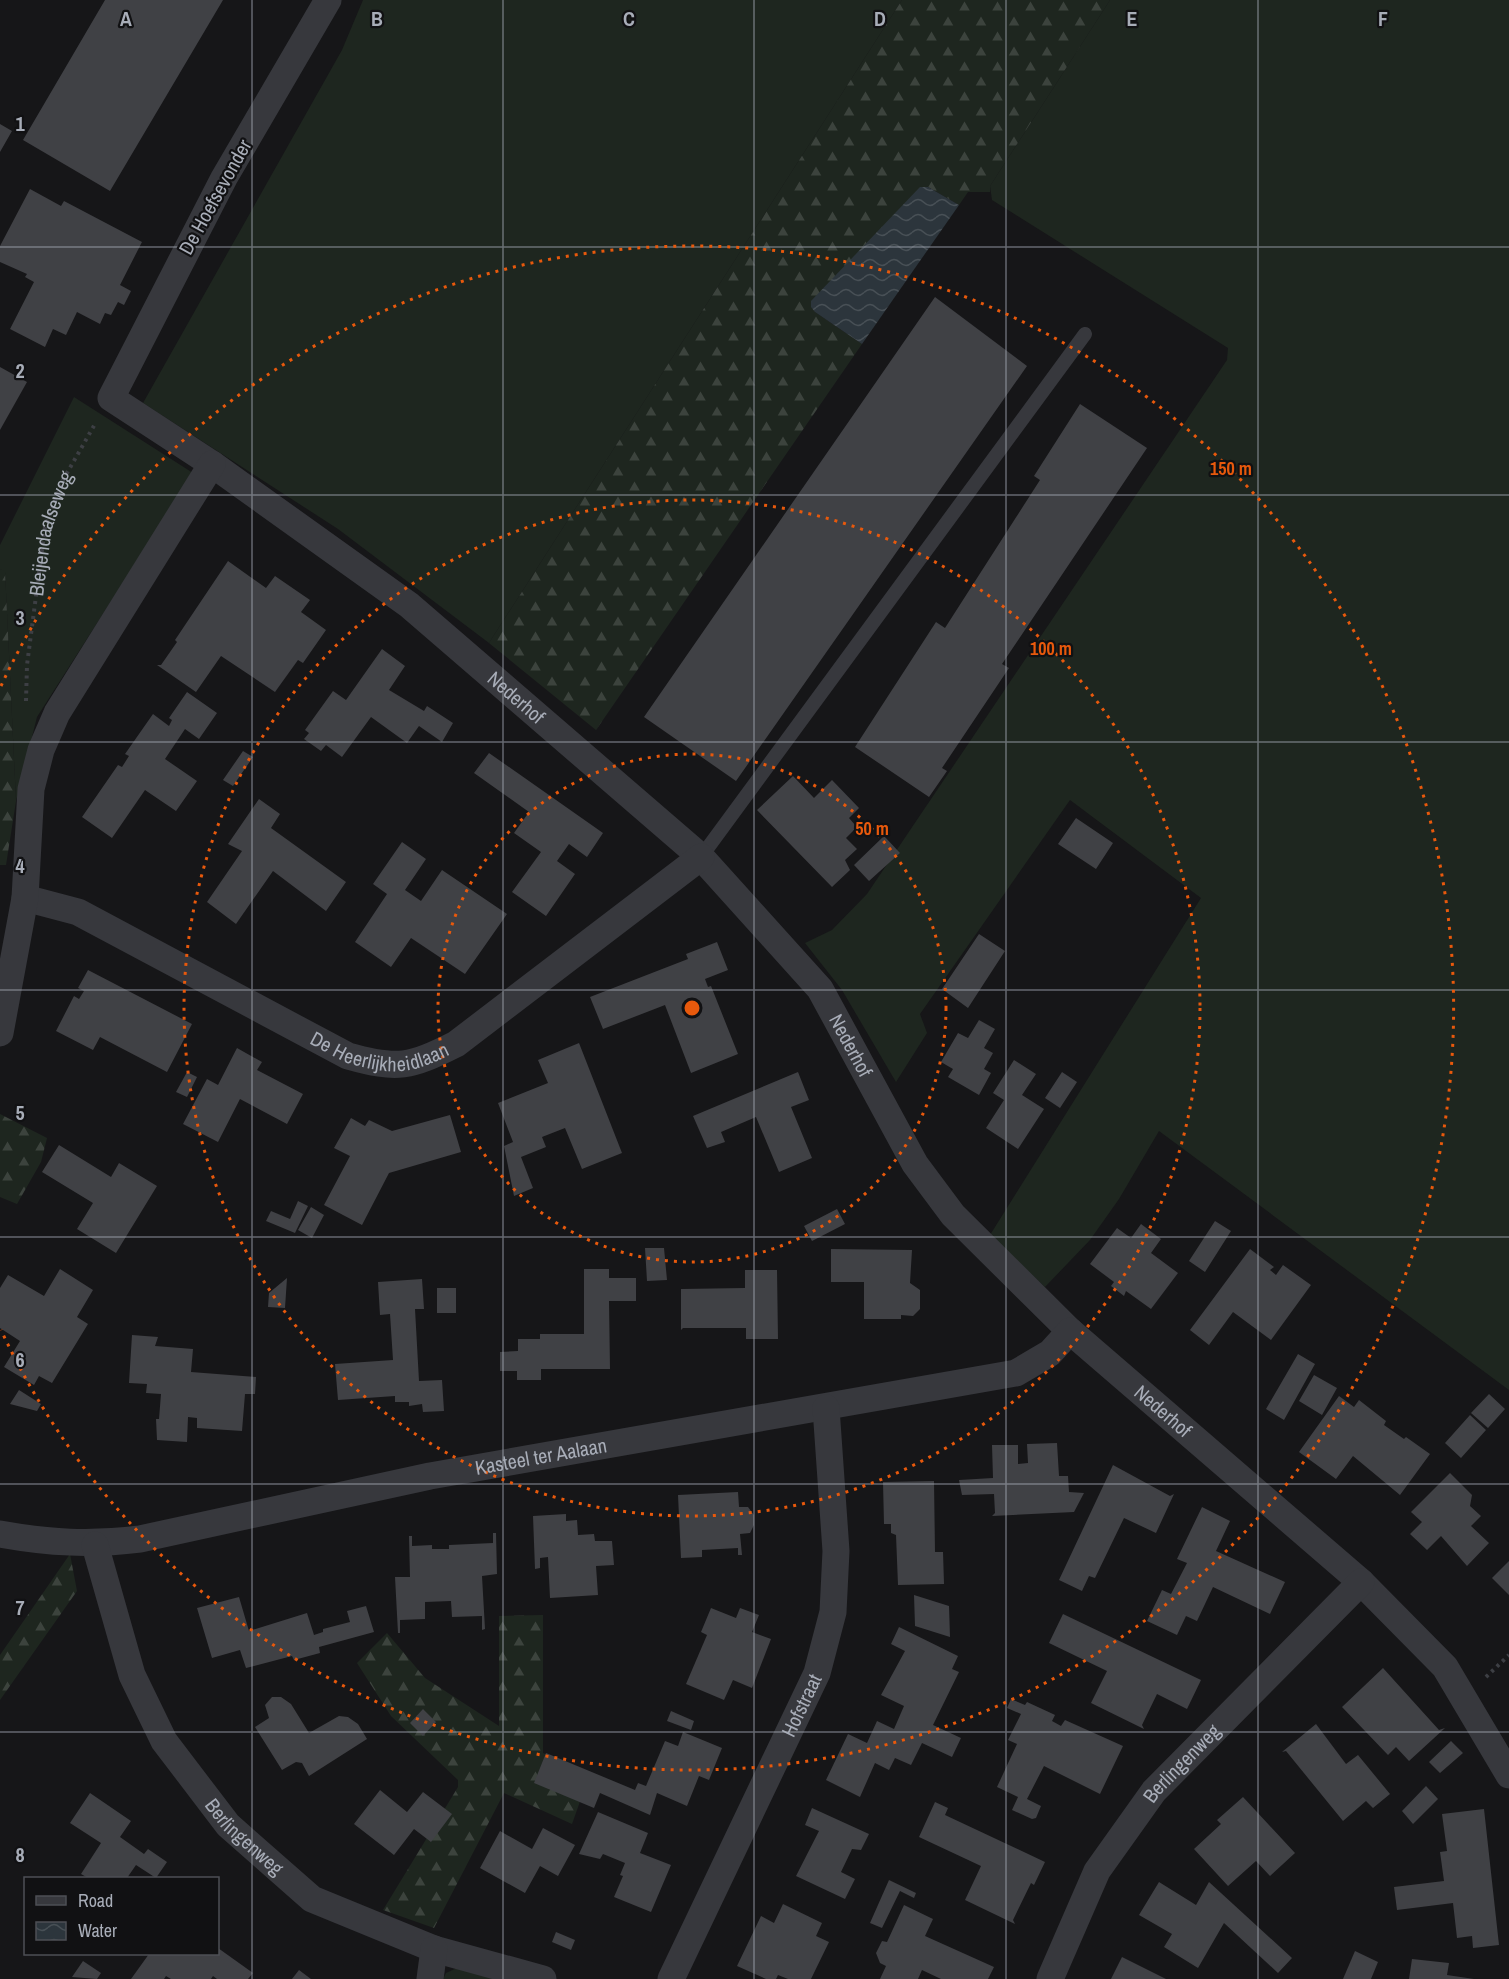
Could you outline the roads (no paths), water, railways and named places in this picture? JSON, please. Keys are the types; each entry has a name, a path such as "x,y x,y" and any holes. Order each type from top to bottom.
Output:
{"street":[{"name":"De Hoefsevonder","path":"111,398 224,178 328,0"},
{"name":"Nederhof","path":"111,398 212,464 409,605 701,857 820,989 915,1164 953,1215 1070,1331 1361,1582 1445,1667 1509,1775"},
{"path":"0,1033 25,898 31,789 41,750 57,713 212,464"},
{"name":"De Heerlijkheidlaan","path":"25,898 78,912 348,1056 384,1066 421,1062 456,1044 701,857"},
{"name":"Kasteel ter Aalaan","path":"0,1534 47,1542 94,1545 140,1539 430,1476 1016,1373 1050,1353 1070,1331"},
{"name":"Hofstraat","path":"671,1979 819,1663 833,1612 836,1551 826,1408"},
{"name":"Berlingenweg","path":"94,1545 137,1684 164,1741 228,1825 312,1899 434,1949 543,1979"},
{"name":"Berlingenweg","path":"1050,1979 1097,1871 1154,1791 1361,1582"},
{"path":"430,1979 434,1949"}],"lane":[{"path":"701,857 1085,334"}],"water":[{"path":"920,187 928,187 959,205 862,344 815,312 811,307 811,301"}]}
